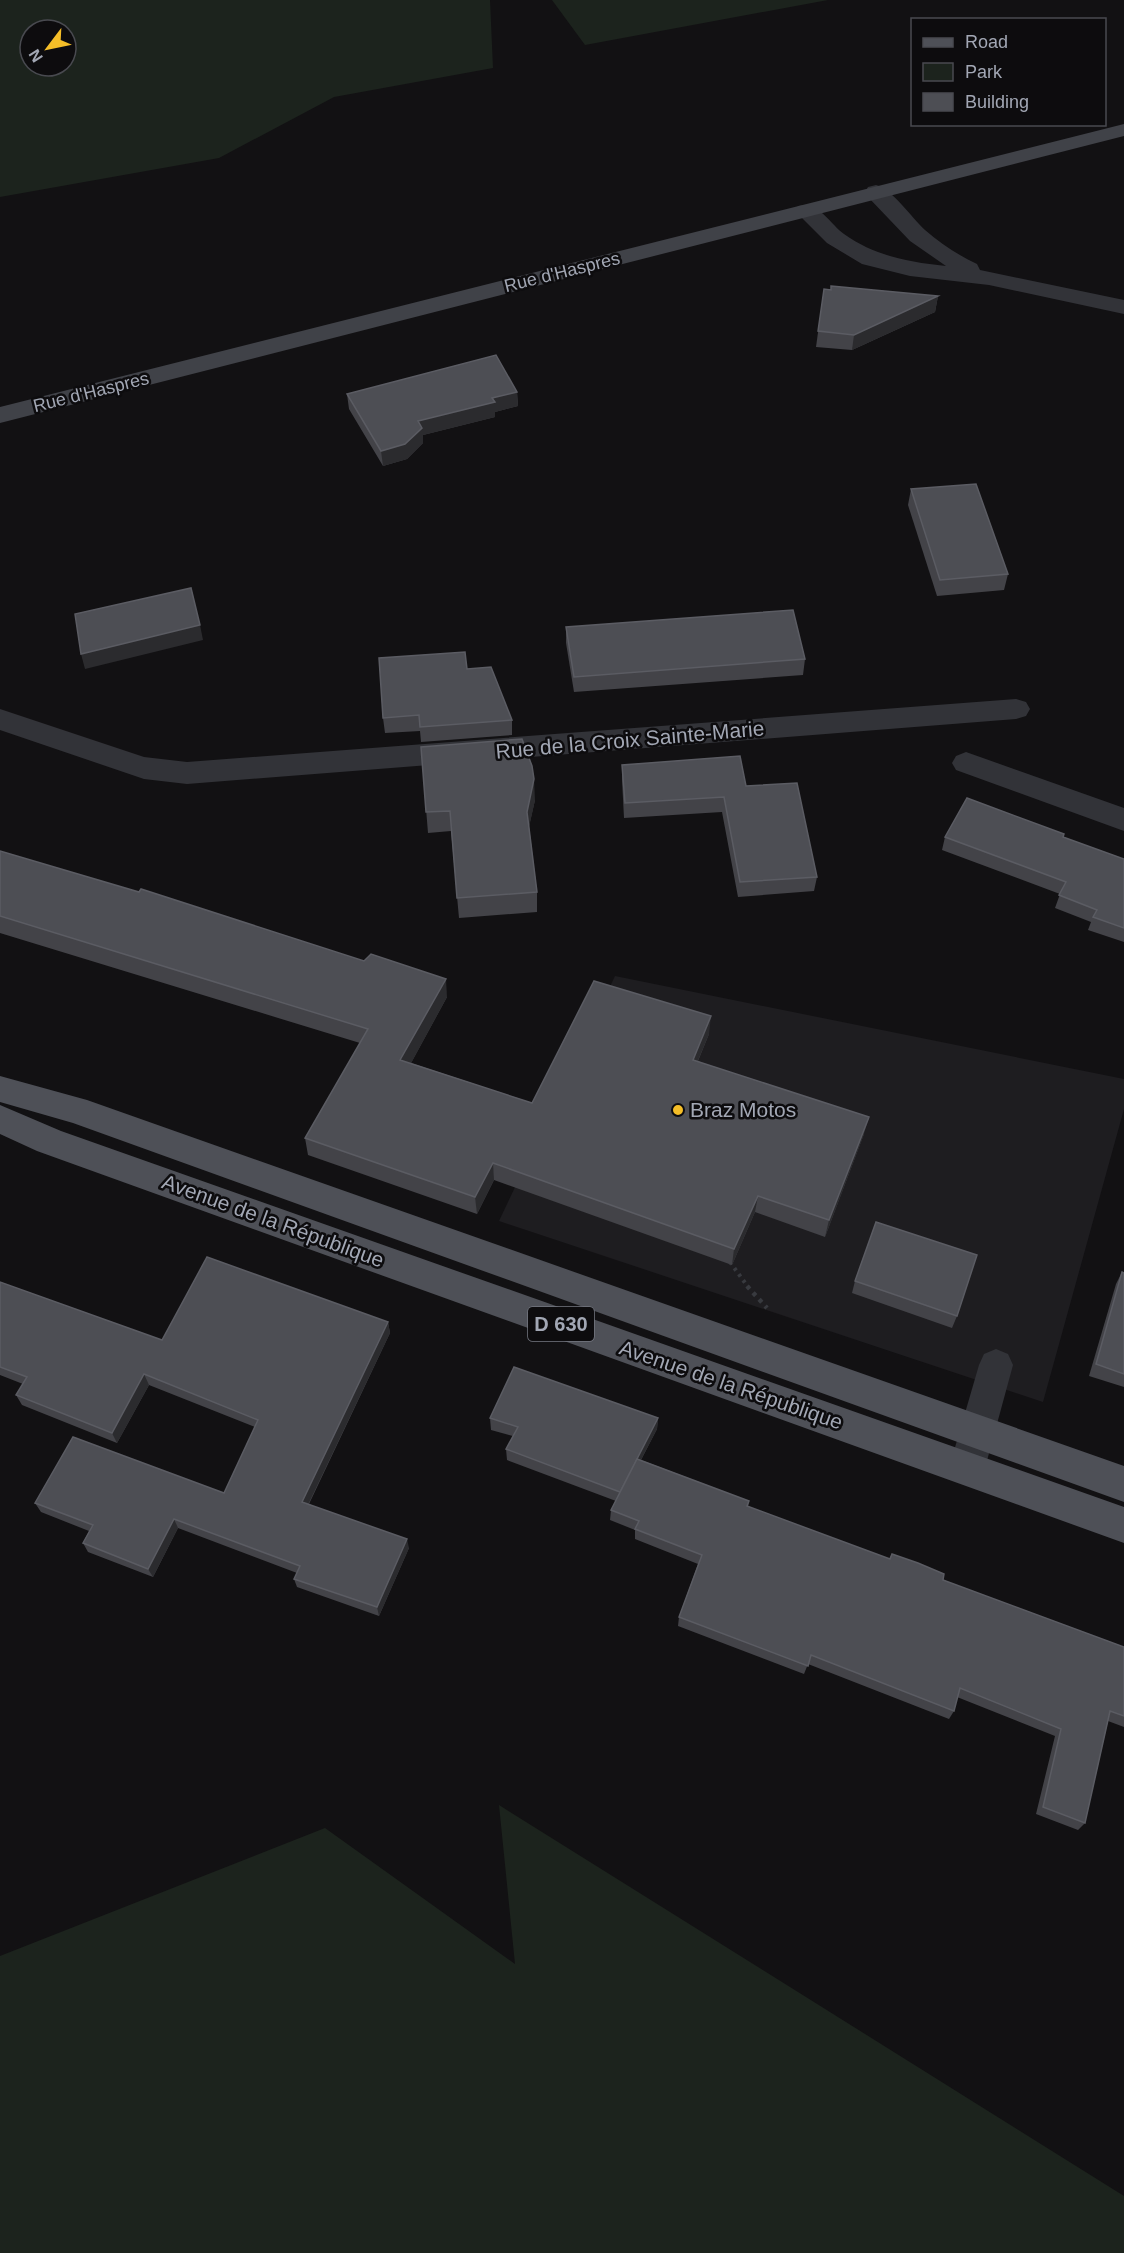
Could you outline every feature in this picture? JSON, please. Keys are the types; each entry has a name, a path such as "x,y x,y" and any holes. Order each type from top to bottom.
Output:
{"main road":[{"name":"Rue d'Haspres","path":"0,415 1124,130"},
{"name":"Avenue de la République","path":"0,1089 75,1110 1124,1484"},
{"name":"Avenue de la République","path":"0,1119 60,1145 1124,1525"}],"street":[{"path":"876,192 923,242 951,261 989,278"},
{"path":"806,211 835,238 870,259 900,267 989,278 1124,307"},
{"name":"Rue de la Croix Sainte-Marie","path":"0,719 127,763 155,770 187,773 1016,709"},
{"path":"966,763 1124,820"}],"lane":[{"path":"967,1468 996,1365"}],"path":[{"path":"725,1254 753,1294 775,1315"}],"shaded area":[{"path":"615,976 1124,1079 1124,1109 1043,1402 499,1221"}],"green space":[{"path":"0,0 490,0 493,68 334,97 219,158 0,197"},
{"path":"552,0 828,0 585,45"},
{"path":"499,1805 1124,2196 1124,2253 0,2253 0,1956 325,1828 515,1964"}],"building":[{"path":"831,286 938,296 854,335 818,331 824,289 831,290"},
{"path":"496,355 517,392 492,398 495,402 418,421 422,428 405,444 381,451 347,394"},
{"path":"976,484 1008,574 940,580 911,489"},
{"path":"191,588 200,625 81,654 75,614"},
{"path":"793,610 805,659 574,677 566,627"},
{"path":"465,652 467,669 491,667 512,720 420,727 419,715 383,718 379,658"},
{"path":"522,739 532,766 534,779 527,812 537,892 457,898 450,811 426,812 421,747"},
{"path":"740,756 746,786 797,783 817,877 740,882 724,797 625,803 622,765"},
{"path":"967,798 1124,859 1124,928 1093,917 1097,910 1059,895 1066,882 945,837"},
{"path":"0,851 139,892 141,889 364,961 371,954 446,979 400,1060 532,1103 594,981 711,1016 693,1060 869,1117 829,1220 758,1196 734,1249 493,1163 475,1197 305,1138 368,1029 0,916"},
{"path":"876,1222 977,1255 957,1316 855,1281"},
{"path":"207,1257 388,1322 302,1502 407,1539 377,1607 294,1579 300,1566 174,1519 148,1569 83,1543 93,1525 35,1503 73,1437 224,1493 258,1420 144,1374 112,1433 16,1395 27,1377 0,1367 0,1282 162,1340"},
{"path":"1122,1272 1124,1273 1124,1374 1096,1364"},
{"path":"514,1367 658,1418 620,1492 506,1449 518,1427 490,1418"},
{"path":"637,1459 749,1501 747,1506 890,1559 892,1554 918,1563 944,1574 943,1580 1124,1647 1124,1716 1110,1711 1085,1823 1043,1807 1061,1729 960,1688 954,1711 811,1655 808,1666 679,1617 702,1555 635,1529 639,1521 611,1510"}],"place":[{"name":"Braz Motos","path":"678,1110"}]}
